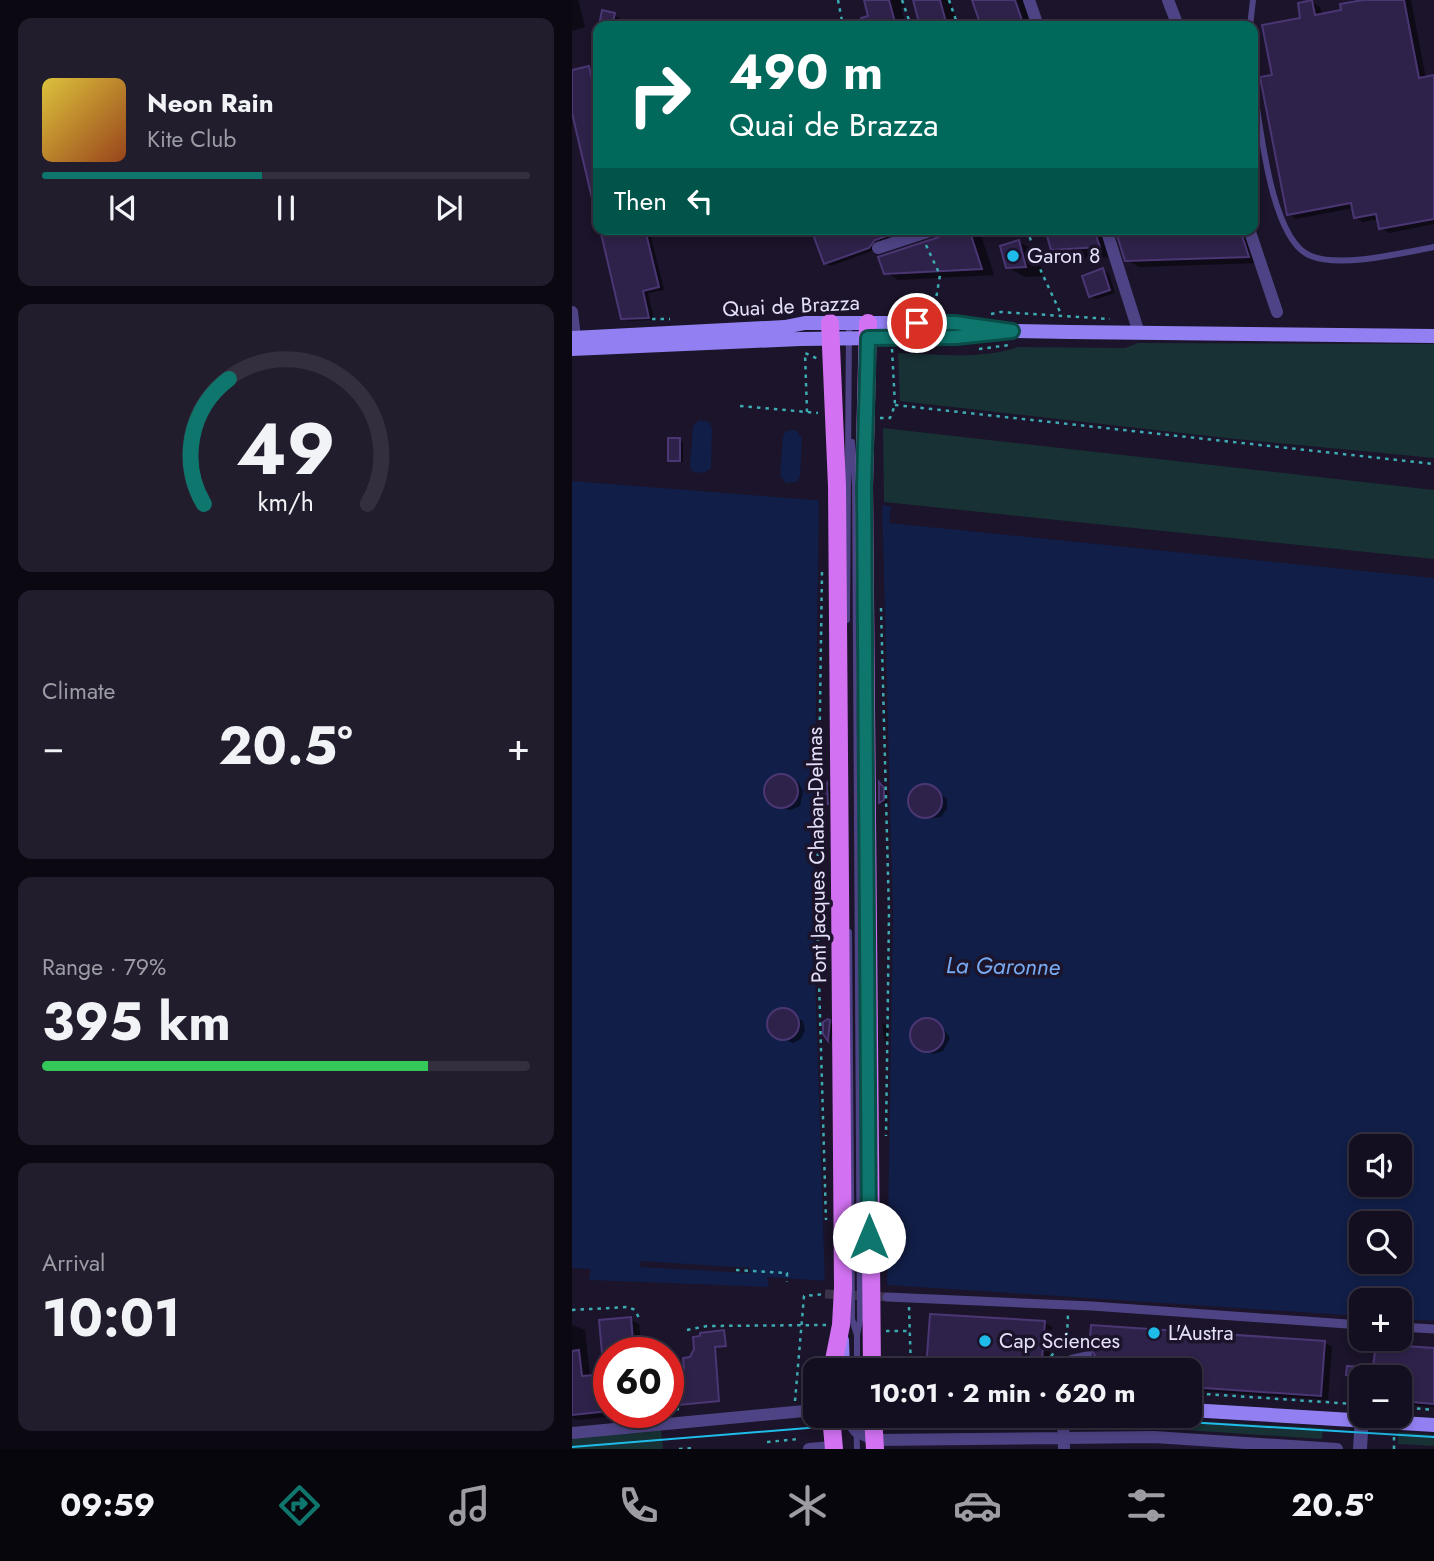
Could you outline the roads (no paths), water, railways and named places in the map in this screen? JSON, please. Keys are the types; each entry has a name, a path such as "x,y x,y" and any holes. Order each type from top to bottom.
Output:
{"main road":[{"name":"Quai de Brazza","path":"574,336 785,327 805,323 831,331 849,323 862,333"},
{"name":"Quai de Brazza","path":"574,336 831,331 956,337 1012,331 1434,335"},
{"name":"Pont Jacques Chaban-Delmas","path":"831,331 851,486 856,1289 835,1325 833,1358"},
{"name":"Pont Jacques Chaban-Delmas","path":"862,333 851,486 856,1289 869,1358"},
{"path":"835,1325 841,1358"},
{"path":"1202,1402 1349,1415"},
{"path":"1202,1410 1349,1416"},
{"path":"1412,1416 1434,1418"},
{"path":"1412,1422 1434,1425"},
{"path":"832,1428 834,1448"}],"street":[{"path":"1029,0 1036,21"},
{"path":"1168,0 1176,21"},
{"path":"878,248 919,235"},
{"path":"1108,235 1137,333"},
{"path":"1251,235 1277,312"},
{"path":"887,1297 1069,1305 1349,1323"},
{"path":"1412,1328 1434,1329"},
{"path":"572,1433 803,1411"},
{"path":"854,1428 875,1444 1064,1443 1154,1437 1244,1446 1337,1449"},
{"path":"1360,1449 1361,1428"},
{"path":"809,1449 834,1448"}],"lane":[{"path":"1251,21 1253,0"},
{"path":"1258,108 1278,210 1285,231 1310,256 1366,259 1434,247"},
{"path":"851,486 850,416 862,333"},
{"path":"856,1289 857,1358"},
{"path":"1071,1358 1089,1354"},
{"path":"856,1428 857,1449"}],"water":[{"path":"699,420 709,422 712,428 711,468 704,473 693,472 690,467 693,426"},
{"path":"796,430 802,438 800,477 797,482 786,483 780,476 783,436 786,431"},
{"name":"La Garonne","path":"572,481 891,506 889,523 1434,578 1434,1321 1412,1320 1412,1288 1349,1288 1349,1315 767,1277 769,1287 589,1280 591,1269 572,1268"}],"tunnel":[{"path":"825,1294 887,1297"}],"tram line":[{"path":"572,1447 832,1426 1029,1418 1155,1420 1434,1437"}],"place":[{"name":"Garon 8","path":"1013,256"},
{"name":"L'Austra","path":"1154,1333"},
{"name":"Cap Sciences","path":"985,1341"}]}
